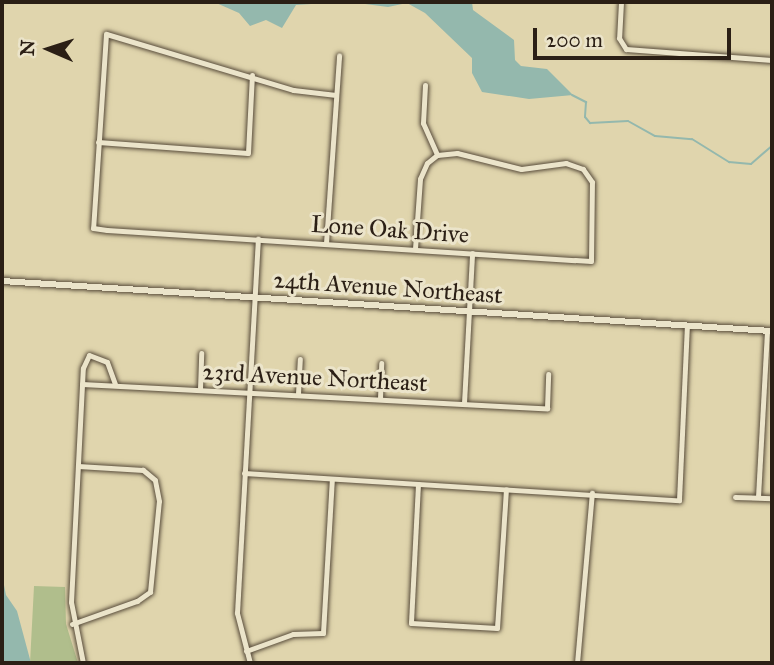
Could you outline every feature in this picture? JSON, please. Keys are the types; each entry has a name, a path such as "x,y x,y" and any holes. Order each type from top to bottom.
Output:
{"street":[{"path":"621,2 619,38 624,47 636,51 772,61"},
{"path":"252,75 248,153 98,142 106,34 252,75 293,90 336,95"},
{"path":"326,243 339,55"},
{"path":"415,250 420,179 427,163 437,155 423,123 425,85"},
{"name":"Lone Oak Drive","path":"98,142 93,228 591,261 594,191 583,169 566,163 521,169 457,153 437,155"},
{"path":"250,663 237,613 258,239"},
{"path":"464,403 472,253"},
{"name":"24th Avenue Northeast","path":"2,281 770,331"},
{"path":"244,473 679,499 687,326"},
{"path":"758,497 770,331"},
{"path":"200,389 201,353"},
{"path":"83,663 72,624 82,384 85,361 92,354 107,362 115,384"},
{"path":"298,394 300,359"},
{"path":"380,398 381,363"},
{"name":"23rd Avenue Northeast","path":"82,384 547,408 548,374"},
{"path":"72,624 137,601 150,592 159,501 152,476 143,470 78,466"},
{"path":"246,651 293,634 323,633 332,480"},
{"path":"418,484 411,623 497,628 506,489"},
{"path":"577,663 592,493"},
{"path":"735,497 772,498"}],"green space":[{"path":"34,586 65,587 66,624 78,663 30,663"}],"water":[{"path":"214,2 342,2 296,5 282,28 266,20 250,26 239,13"},
{"path":"350,2 472,2 473,10 514,40 515,60 521,66 547,69 573,95 529,99 482,92 472,73 472,58 425,13 407,3 388,7"},
{"path":"2,575 6,595 17,611 31,663 2,663"}],"waterway":[{"path":"572,95 586,102 585,117 590,123 628,121 655,136 692,139 729,162 751,164 772,146"}]}
